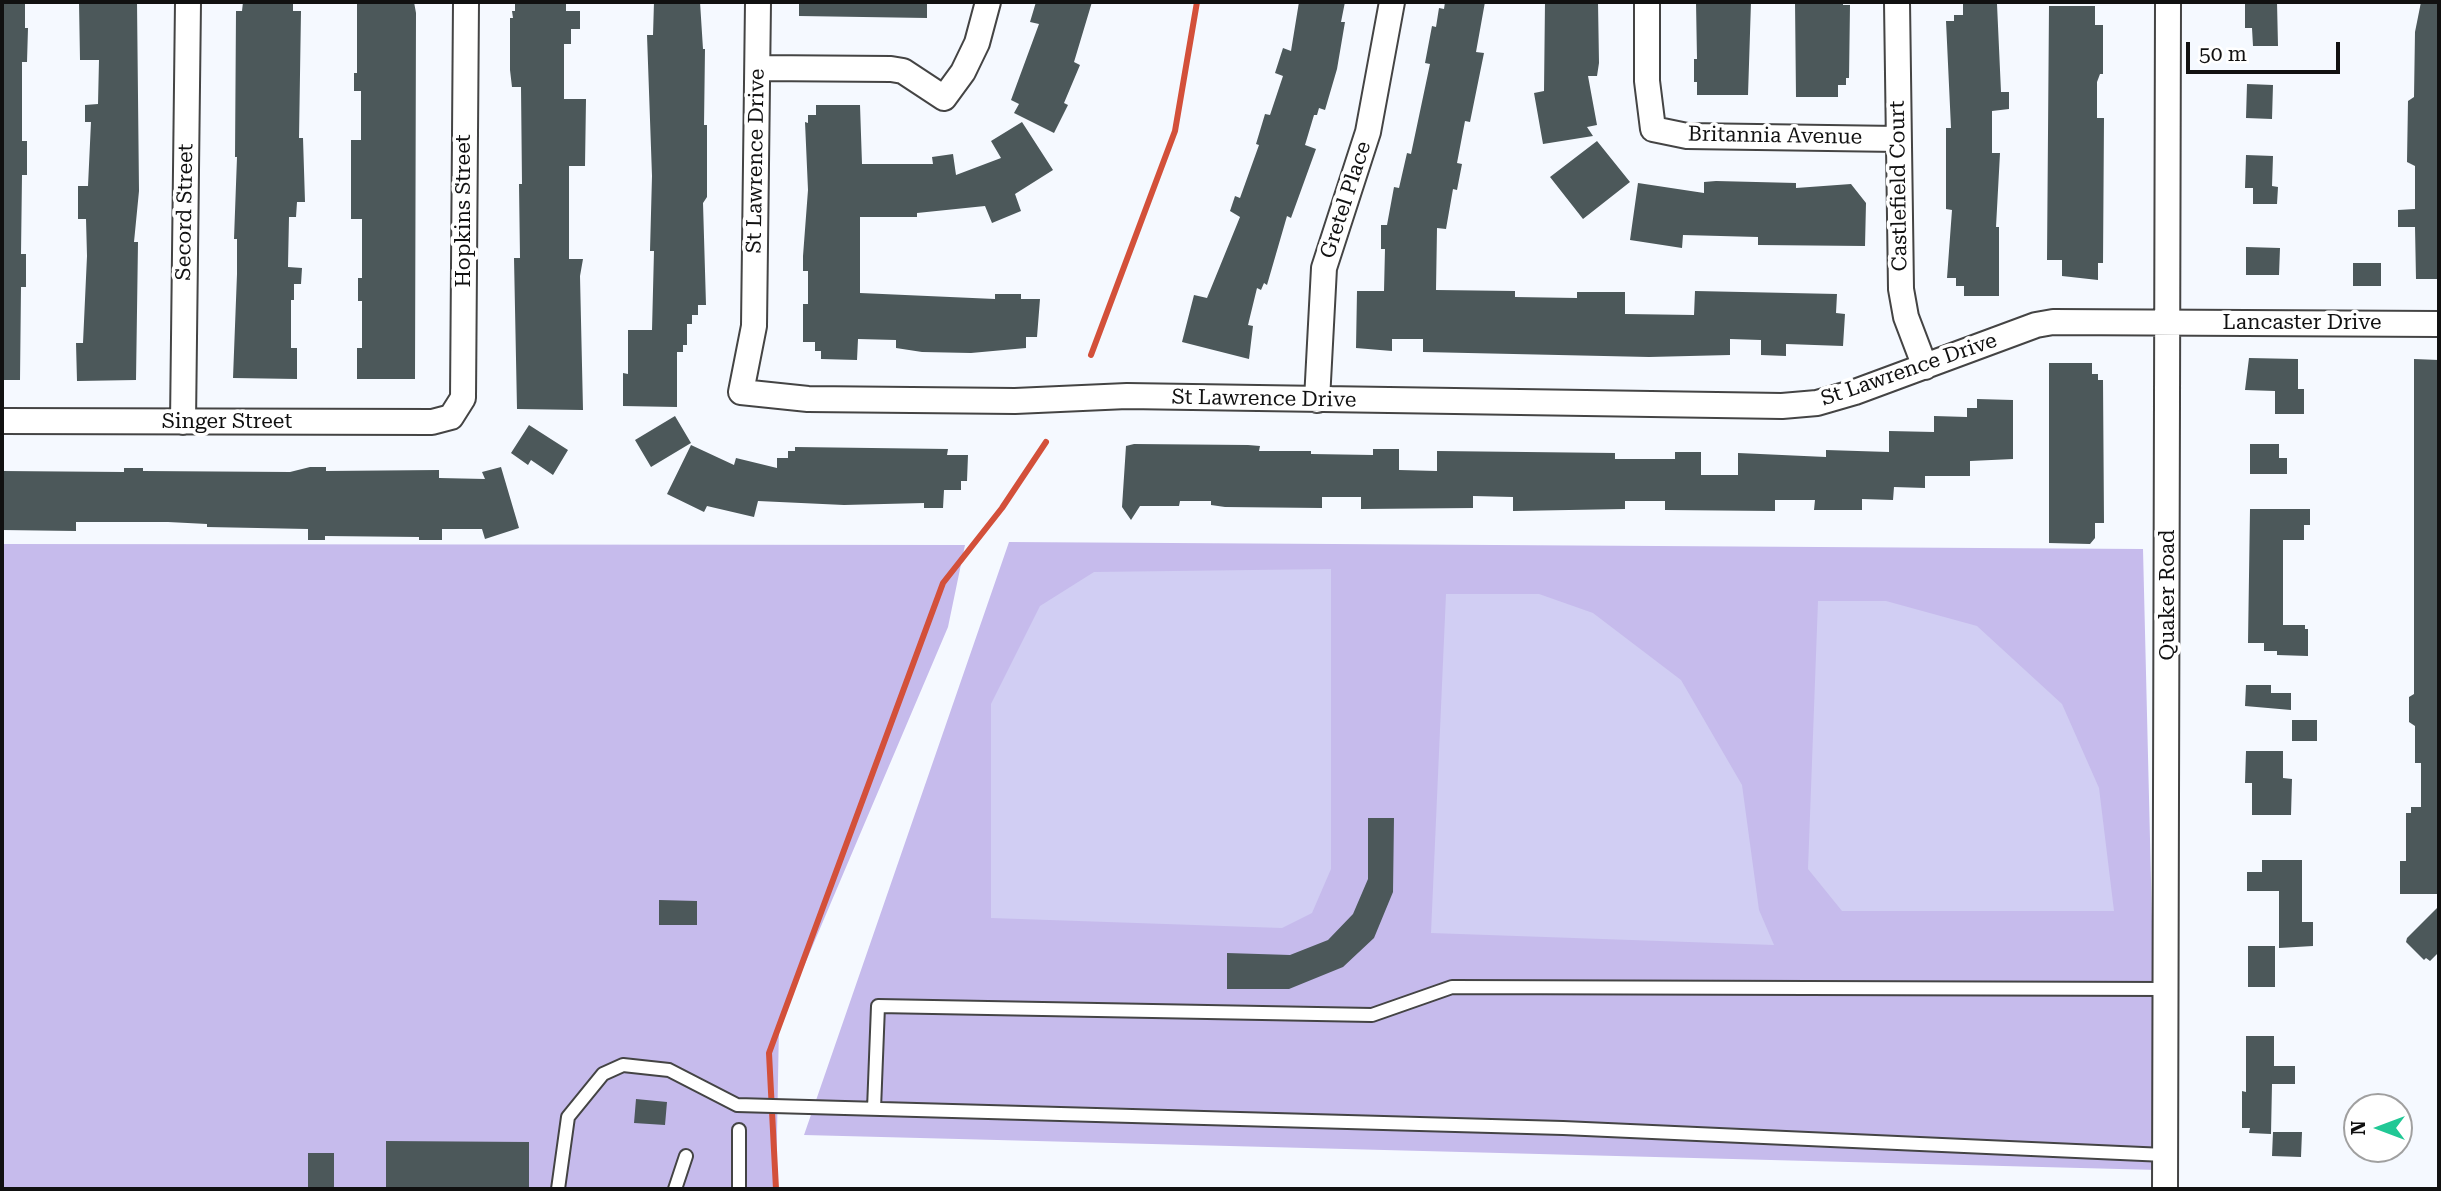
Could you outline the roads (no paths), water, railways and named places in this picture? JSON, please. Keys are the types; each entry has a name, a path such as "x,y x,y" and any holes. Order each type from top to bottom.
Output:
{"street":[{"name":"Secord Street","path":"183,422 188,2"},
{"name":"Hopkins Street","path":"451,418 463,398 466,2"},
{"name":"St Lawrence Drive","path":"758,2 754,326 741,392 850,399 1015,401 1127,397 1782,407 1817,403 1855,393 2044,324 2104,320 2165,322"},
{"path":"758,68 891,69 903,71 944,98 972,53 989,2"},
{"name":"Gretel Place","path":"1318,400 1324,268 1368,132 1392,2"},
{"name":"Britannia Avenue","path":"1647,2 1647,81 1653,129 1687,136 1898,139"},
{"name":"Castlefield Court","path":"1898,2 1901,289 1906,317 1925,367"},
{"name":"Quaker Road","path":"2165,1189 2169,592 2165,322 2168,2"},
{"name":"Lancaster Drive","path":"2165,322 2439,324"},
{"name":"Singer Street","path":"2,421 432,422 451,418"}],"lane":[{"path":"874,1110 878,1006 1372,1016 1452,987 2166,989"},
{"path":"558,1189 568,1117 603,1074 623,1065 669,1070 737,1105 1563,1128 2165,1155"},
{"path":"739,1189 740,1130"},
{"path":"675,1189 686,1156"}],"waterway":[{"path":"1091,355 1175,131 1197,2"},
{"path":"776,1189 769,1053 943,583 1002,508 1046,442"}]}
